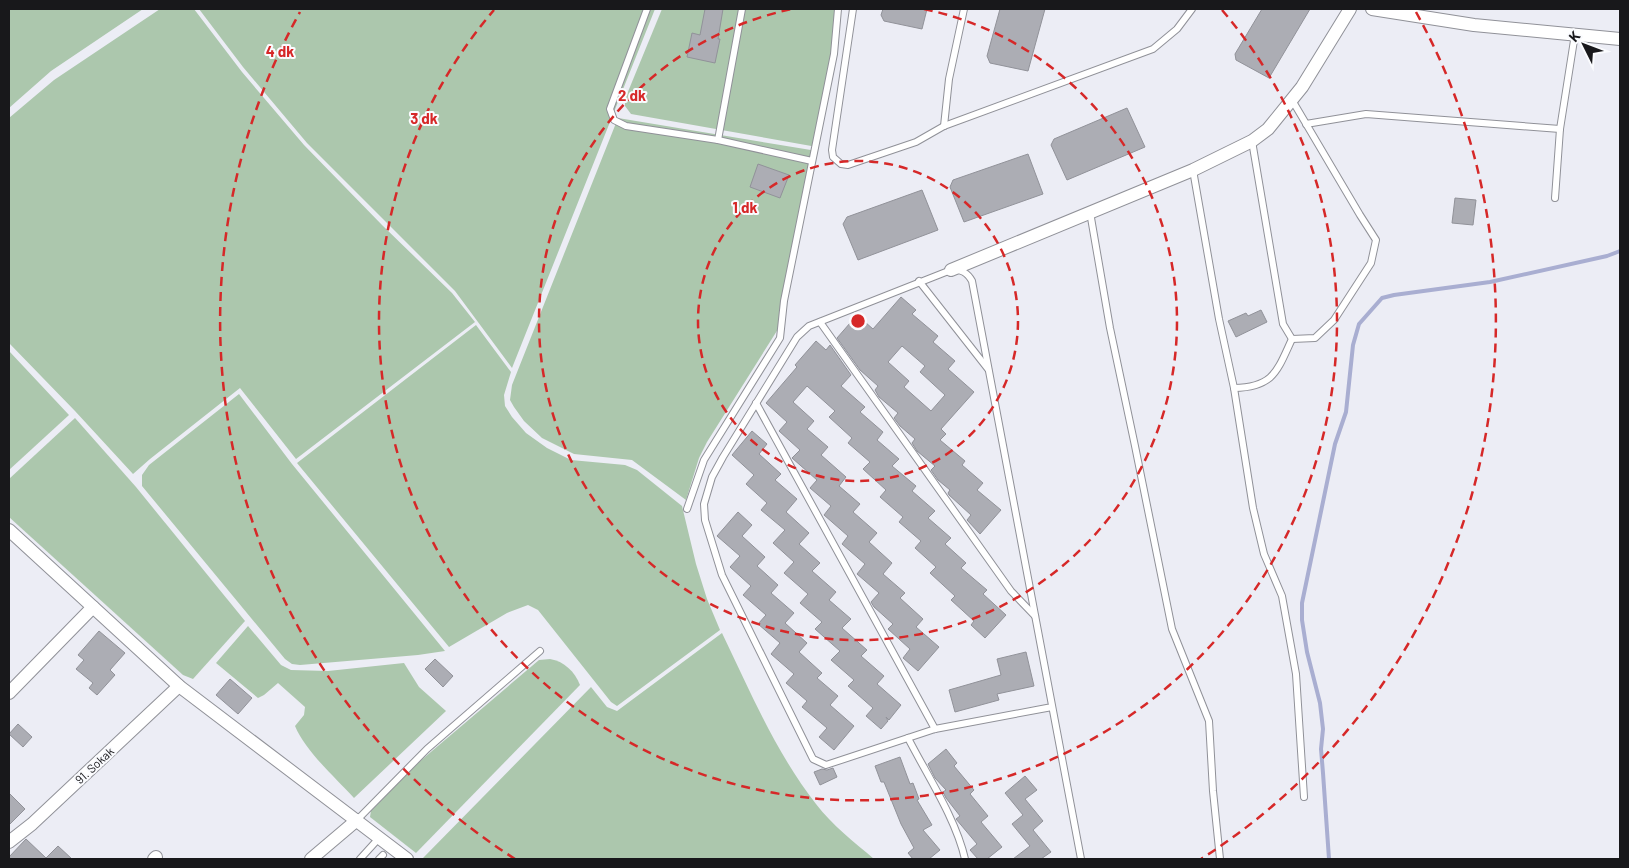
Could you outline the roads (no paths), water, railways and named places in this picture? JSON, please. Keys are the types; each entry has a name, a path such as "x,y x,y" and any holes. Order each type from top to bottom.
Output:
{"street":[{"path":"951,270 1193,170 1252,141 1268,128 1292,100 1350,9"},
{"path":"1372,9 1474,25 1620,39"},
{"path":"9,530 179,686 407,859"},
{"path":"9,693 93,607"},
{"name":"91. Sokak","path":"9,842 32,824 179,686"},
{"path":"311,859 357,820"}],"lane":[{"path":"647,9 610,109 614,120 626,126 718,140 812,160"},
{"path":"718,140 742,9"},
{"path":"687,509 704,460 780,338 784,300 834,54 838,9"},
{"path":"853,9 832,150 836,161 848,165 916,142 944,126 1153,49 1177,28 1192,9"},
{"path":"944,126 949,79 964,9"},
{"path":"1555,198 1560,129 1575,34"},
{"path":"1292,100 1376,240 1371,263 1334,320 1315,338 1292,339"},
{"path":"1306,124 1366,114 1560,129"},
{"path":"1252,141 1283,324 1292,339"},
{"path":"1193,170 1219,318 1234,388 1253,508 1264,554 1282,596 1296,674 1304,797"},
{"path":"1090,212 1110,328 1172,628 1209,721 1213,791 1220,859"},
{"path":"1052,707 934,729 826,765 813,759 730,594 705,520 704,504 716,470 797,337 809,326 918,281 951,270 963,271 972,281 1081,859"},
{"path":"918,281 989,370"},
{"path":"820,322 1011,591 1035,616"},
{"path":"1234,388 1253,388 1273,376 1292,339"},
{"path":"756,403 934,729"},
{"path":"357,820 427,749 540,651"},
{"path":"908,738 953,826 965,859"},
{"path":"360,859 380,837"}],"waterway":[{"path":"1329,859 1321,749 1323,729 1320,703 1307,652 1302,620 1302,603 1335,444 1346,412 1353,345 1359,324 1382,298 1490,282 1607,256 1620,251"}]}
